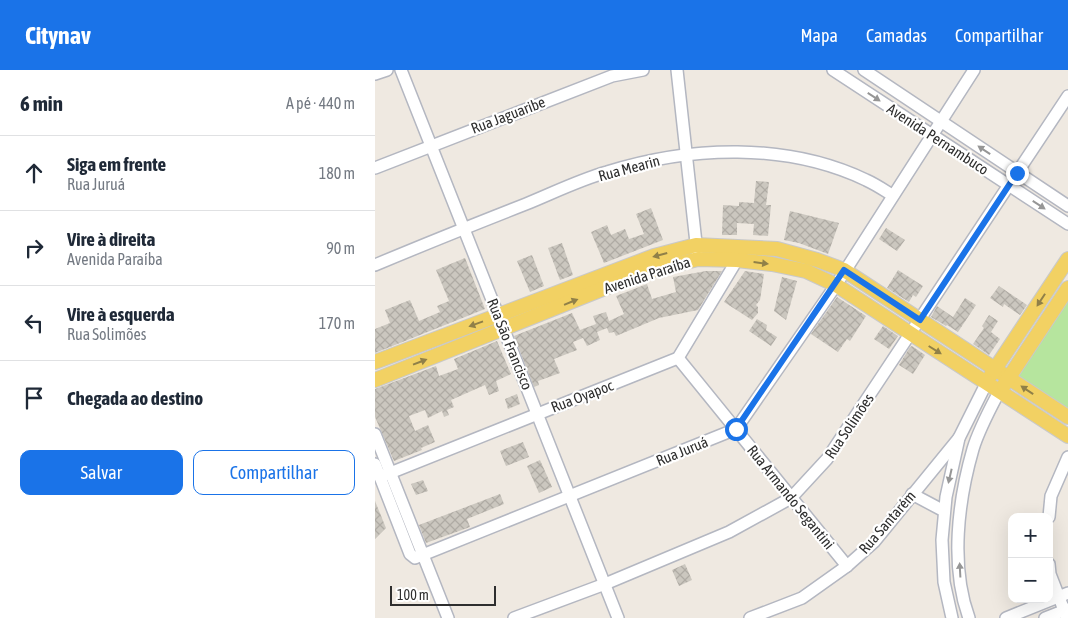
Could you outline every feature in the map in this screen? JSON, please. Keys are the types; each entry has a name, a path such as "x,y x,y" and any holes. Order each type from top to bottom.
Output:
{"main road":[{"name":"Avenida Paraíba","path":"375,380 504,329 654,256 697,252 777,249 844,270 1068,417"},
{"name":"Avenida Paraíba","path":"697,252 806,271 835,285 1001,390 1068,436"},
{"path":"987,382 1068,259"},
{"name":"Avenida Paraíba","path":"375,362 499,316 607,280"},
{"path":"1001,390 1068,288"}],"street":[{"path":"375,74 387,70"},
{"name":"Rua São Francisco","path":"401,70 619,618"},
{"name":"Rua Jaguaribe","path":"375,168 612,76 643,70"},
{"path":"677,70 697,252"},
{"name":"Avenida Pernambuco","path":"832,70 1068,224"},
{"name":"Avenida Pernambuco","path":"864,70 1068,206"},
{"path":"736,429 835,285 974,70"},
{"name":"Rua Solimões","path":"513,618 605,584 729,532 791,498 827,459 1068,96"},
{"name":"Rua Mearin","path":"375,265 606,172 649,160 738,151 775,154 837,168 867,180 892,195"},
{"path":"678,358 737,260"},
{"name":"Rua Oyapoc","path":"385,475 678,358"},
{"name":"Rua Armando Segantini","path":"678,358 847,566"},
{"path":"952,618 944,582 942,540 945,497 959,438 987,382"},
{"path":"969,618 960,580 958,540 961,499 974,448 988,413 1001,390"},
{"name":"Rua Juruá","path":"423,556 736,429"},
{"path":"375,434 385,475 423,556 448,618"},
{"name":"Rua Santarém","path":"750,618 779,613 847,566 875,542 959,438"},
{"path":"1049,513 1051,496 1068,457"},
{"path":"375,464 385,475"},
{"path":"912,494 944,511"},
{"path":"1045,618 1066,612 1063,595 1053,579"},
{"path":"1006,618 1063,595"}],"green space":[{"path":"1068,292 1068,414 1012,376"}],"building":[{"path":"756,181 769,182 766,205 771,205 768,236 753,235 754,224 737,223 737,235 722,235 723,205 739,206 739,202 754,203"},
{"path":"651,208 663,240 604,263 591,232 607,225 611,235 625,229 629,239 644,234 636,214"},
{"path":"790,211 839,223 828,254 799,243 784,240"},
{"path":"886,228 905,240 897,251 879,239"},
{"path":"562,243 573,275 560,280 548,248"},
{"path":"532,255 544,286 530,292 517,261"},
{"path":"465,258 485,309 375,353 375,329 390,323 385,310 410,300 419,321 440,312 437,306 449,301 436,270"},
{"path":"898,270 923,286 916,297 913,295 909,302 887,288"},
{"path":"706,271 722,271 698,310 659,318 616,336 614,332 609,333 607,328 597,332 600,340 587,346 583,338 573,342 577,350 554,359 560,373 538,381 539,385 534,387 514,336 572,313 580,330 596,324 593,316 606,312 609,321 624,314 616,296 647,284 652,299 676,292 673,277"},
{"path":"745,271 764,274 760,300 756,305 758,313 752,320 724,302"},
{"path":"782,277 797,281 786,320 774,311"},
{"path":"999,286 1027,305 1020,315 1004,304 1003,307 990,298"},
{"path":"837,297 866,316 850,341 847,339 838,352 811,334"},
{"path":"965,298 976,305 958,332 931,317 937,306 953,317"},
{"path":"989,315 998,321 991,332 1000,339 989,355 973,344 984,328 982,326"},
{"path":"757,319 767,325 766,330 777,337 771,346 749,331"},
{"path":"883,326 898,336 889,349 874,339"},
{"path":"497,341 511,374 496,381 499,391 489,395 485,385 451,400 454,407 447,410 449,415 444,417 442,411 428,418 425,410 409,416 415,431 428,425 435,442 421,448 422,450 394,461 375,417 375,389 436,366 439,376 458,369 454,359"},
{"path":"912,346 925,355 913,374 899,365"},
{"path":"517,394 520,404 508,409 505,399"},
{"path":"523,442 529,457 506,466 500,451"},
{"path":"540,460 552,487 539,493 527,466"},
{"path":"423,480 428,491 416,495 411,484"},
{"path":"500,494 504,504 467,519 470,527 426,543 419,525"},
{"path":"375,501 386,528 375,539"},
{"path":"685,564 692,580 679,586 672,570"}],"route":[{"path":"736,429 844,270 920,320 1017,173"}]}
